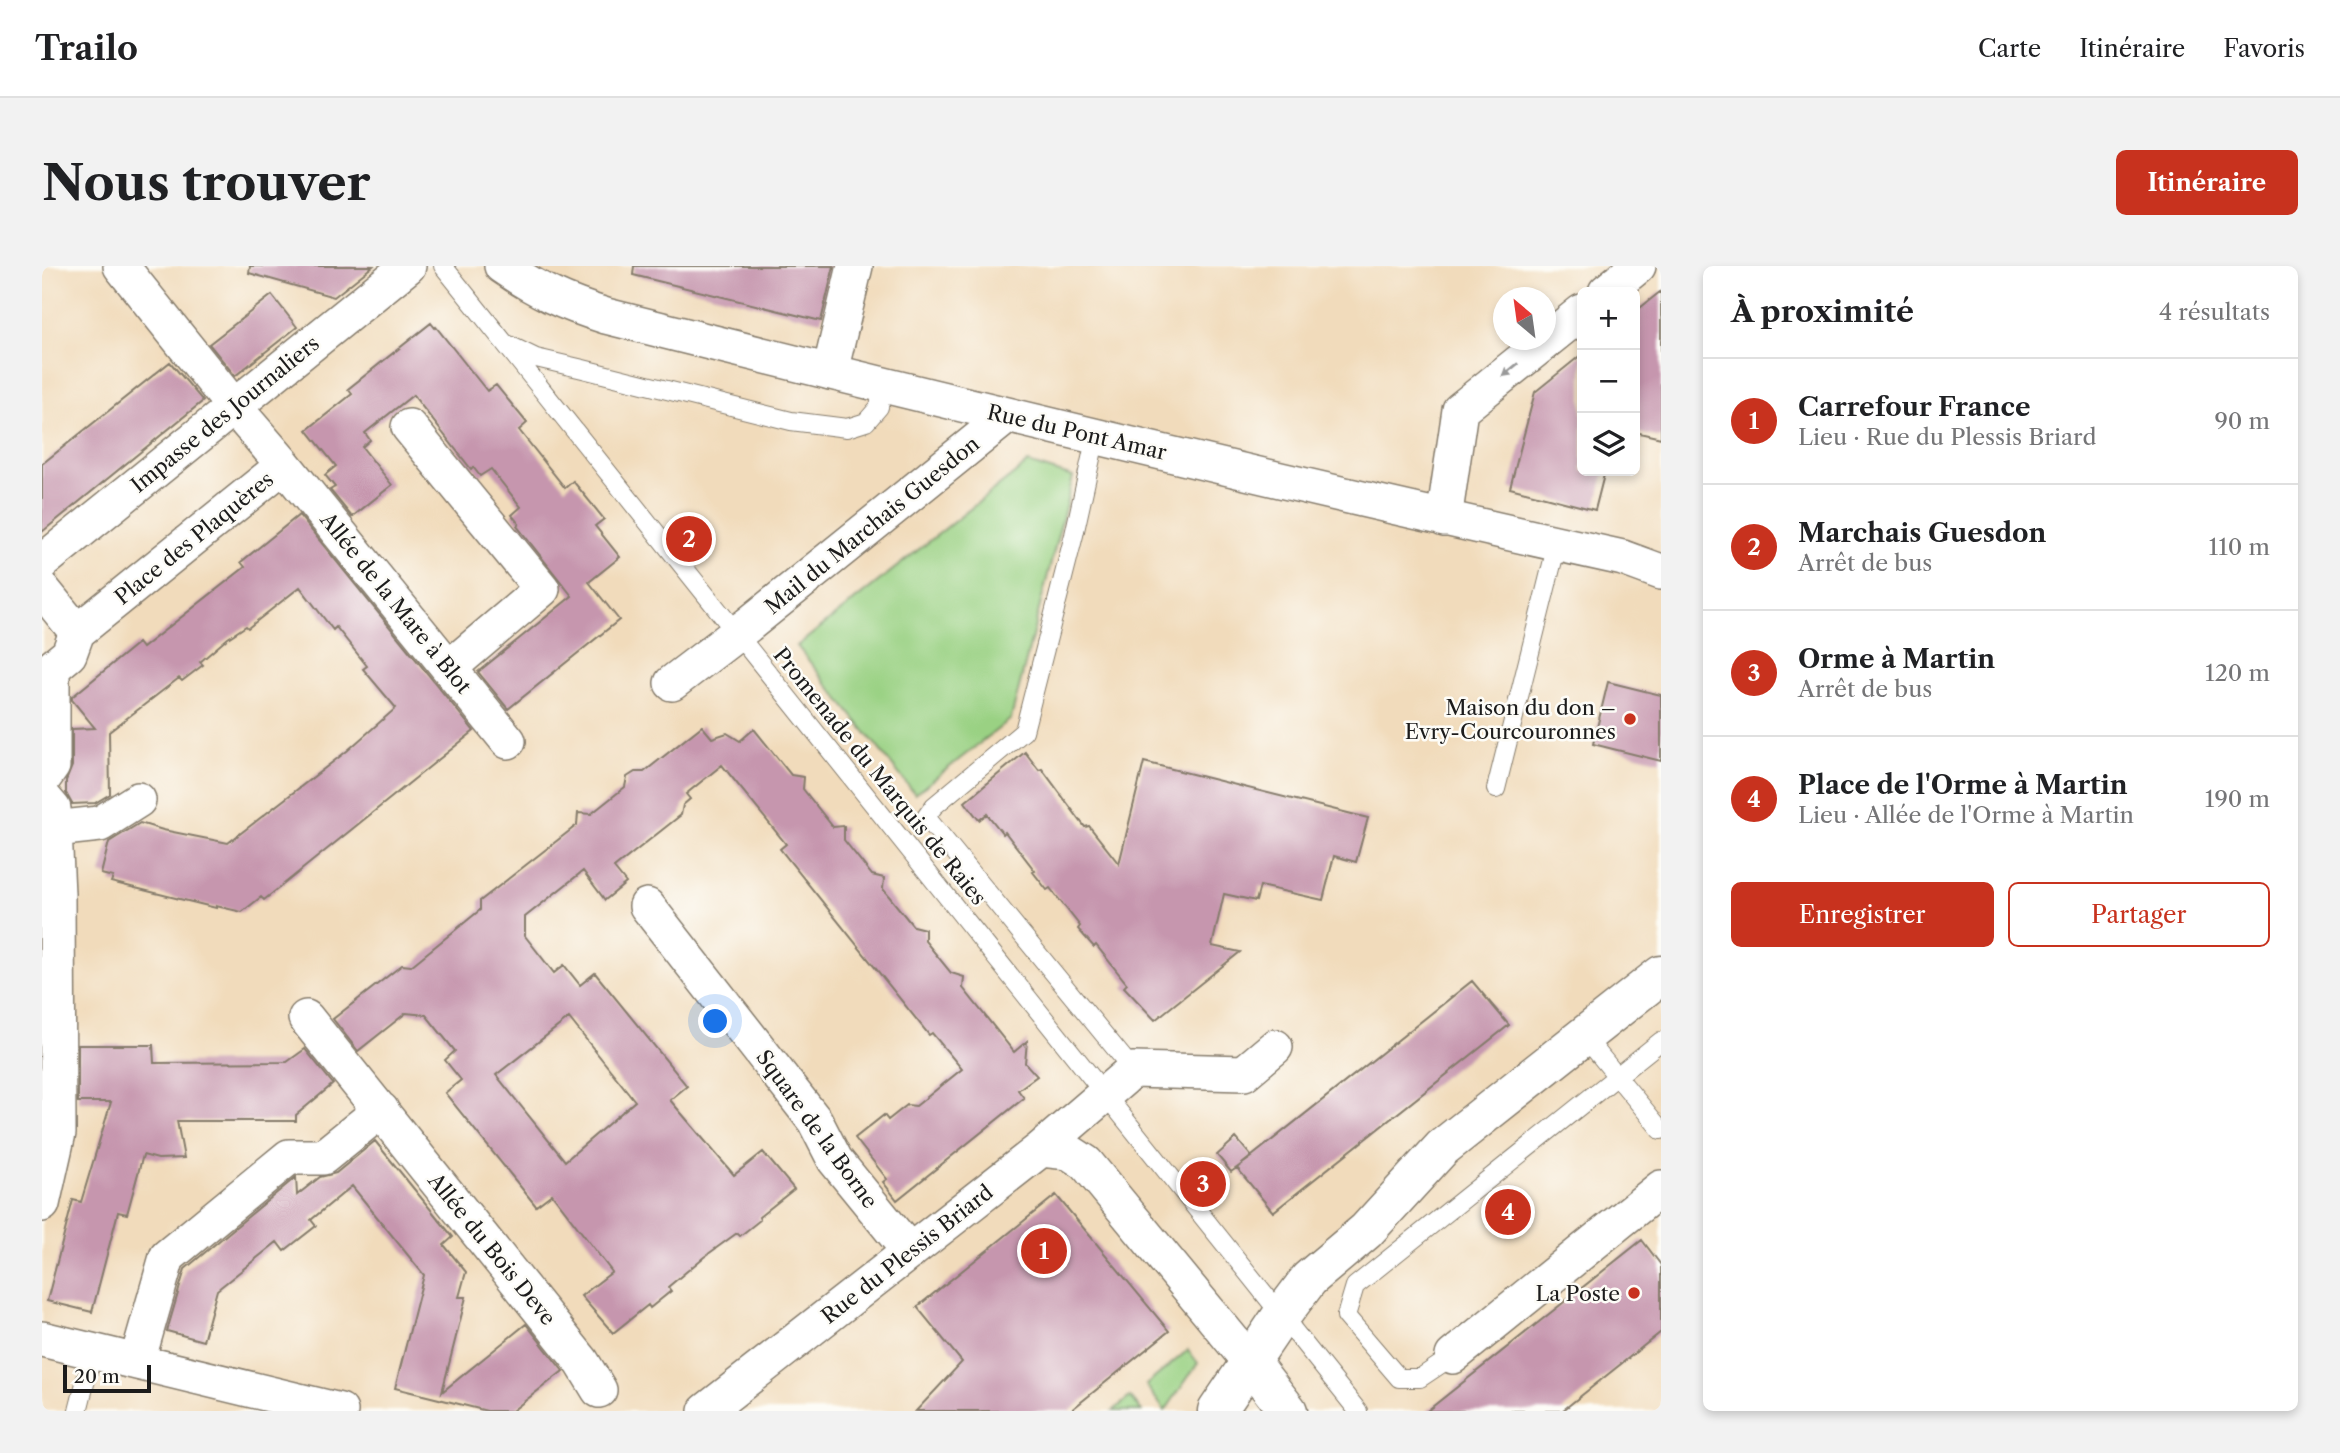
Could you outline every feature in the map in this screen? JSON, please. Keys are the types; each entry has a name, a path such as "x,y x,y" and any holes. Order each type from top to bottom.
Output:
{"main road":[{"path":"1217,1411 1309,1279 1366,1231 1442,1148 1661,975"},
{"path":"1250,1362 1288,1411"}],"street":[{"path":"121,266 234,407"},
{"name":"Impasse des Journaliers","path":"42,562 408,266"},
{"name":"Rue du Pont Amar","path":"502,266 530,286 566,303 1007,416 1444,519 1623,558 1661,572"},
{"path":"830,372 855,266"},
{"path":"1612,287 1638,266"},
{"path":"1444,519 1460,411 1577,316"},
{"name":"Place des Plaquères","path":"77,632 284,465 234,407"},
{"name":"Mail du Marchais Guesdon","path":"672,683 1007,416"},
{"path":"410,427 542,589 449,668"},
{"name":"Allée de la Mare à Blot","path":"284,465 508,741"},
{"path":"42,589 77,632 69,654 52,668 52,766 42,780"},
{"path":"42,796 53,809 54,829 49,893 58,1133 46,1171 42,1204"},
{"path":"54,829 100,824 138,800"},
{"name":"Square de la Borne","path":"647,906 815,1121 835,1160 910,1252"},
{"name":"Allée du Bois Deve","path":"306,1018 582,1362 599,1390"},
{"path":"1133,1070 1244,1073 1275,1046"},
{"name":"Rue du Plessis Briard","path":"715,1409 966,1206 1041,1149 1133,1070"},
{"path":"137,1362 167,1257 289,1157 323,1157 381,1110"},
{"path":"1041,1149 1069,1152 1086,1163 1250,1362"},
{"path":"1452,1356 1661,1188"},
{"path":"42,1339 340,1411"}],"lane":[{"name":"Promenade du Marquis de Raies","path":"443,266 1357,1411"},
{"path":"504,342 536,358 791,421 847,428 866,422 873,415 879,407 883,385"},
{"path":"1096,436 1074,535 1024,731 934,806 926,817 1133,1070"},
{"path":"1496,789 1557,544"},
{"path":"1584,1036 1661,1130"},
{"path":"1452,1356 1420,1378 1399,1378 1346,1316 1354,1286 1661,1041"},
{"path":"78,1411 93,1352"}],"green space":[{"path":"1028,463 1073,477 1011,719 915,794 797,646"},
{"path":"1188,1350 1198,1363 1165,1411 1146,1385"},
{"path":"1130,1397 1142,1411 1113,1411"}],"building":[{"path":"250,266 373,266 334,297 249,273"},
{"path":"634,266 834,266 821,321 633,275"},
{"path":"1661,291 1661,438 1640,433 1640,308"},
{"path":"272,295 297,327 235,376 209,344"},
{"path":"431,323 487,391 496,385 527,423 519,430 565,488 573,481 604,519 595,526 620,557 589,582 619,620 508,709 478,672 572,596 517,526 519,524 512,515 521,507 491,469 480,476 473,467 471,469 413,395 365,433 370,440 362,447 392,485 352,517 330,490 335,487 325,475 336,466 307,430 352,394 348,389"},
{"path":"1577,358 1577,476 1604,476 1595,510 1510,488 1535,392"},
{"path":"170,362 203,401 42,532 42,464"},
{"path":"299,515 474,731 264,900 261,897 242,912 111,882 113,877 101,874 109,842 140,823 228,843 347,751 396,708 363,669 367,666 336,627 333,630 300,587 248,628 246,626 228,638 200,662 203,665 182,681 179,678 109,732 110,794 95,803 72,804 66,793 66,781 72,766 72,729 95,728 72,697 138,643 142,648 245,567 241,562"},
{"name":"Maison du don – Evry-Courcouronnes","path":"1608,682 1661,695 1661,761 1593,744"},
{"path":"702,726 712,738 727,733 740,741 754,729 791,775 804,777 803,789 833,827 844,826 844,840 872,875 884,878 883,889 913,926 925,929 925,941 951,973 964,977 963,988 1014,1052 1027,1041 1025,1063 1037,1076 1018,1090 1024,1098 897,1200 883,1182 887,1179 855,1138 884,1115 888,1120 907,1105 916,1106 962,1069 932,1033 929,1035 780,849 786,844 722,765 686,794 690,799 683,805 681,815 614,868 626,883 605,900 583,871 525,917 525,936 554,973 564,965 580,985 595,973 687,1086 670,1100 734,1175 763,1152 794,1189 740,1236 737,1233 704,1257 668,1287 671,1291 650,1308 648,1305 613,1333 581,1296 612,1272 552,1194 536,1206 445,1093 461,1080 445,1060 455,1051 426,1015 406,1013 358,1051 333,1019 402,965 411,966 480,910 480,901 577,825 578,813 591,814 625,787 627,777 635,772 644,772","holes":["569,1018 635,1101 565,1161 496,1075"]},
{"path":"1025,752 1039,770 1042,769 1085,827 1089,826 1119,864 1144,762 1368,818 1356,862 1334,856 1323,900 1260,886 1256,901 1224,894 1212,946 1240,952 1155,1020 1124,987 1127,984 1096,945 1094,947 1078,929 1080,926 1050,888 1047,890 1005,832 1003,834 987,814 979,820 965,802"},
{"path":"1472,981 1509,1025 1273,1212 1237,1168"},
{"path":"78,1045 153,1045 154,1063 287,1062 305,1049 333,1084 296,1115 296,1121 177,1121 184,1158 158,1159 143,1155 127,1214 118,1212 92,1312 47,1301 73,1200 81,1202 111,1102 78,1102"},
{"path":"1236,1138 1252,1157 1231,1172 1217,1155"},
{"path":"375,1141 453,1237 444,1245 466,1272 459,1297 466,1297 442,1392 526,1324 563,1371 512,1411 487,1411 395,1388 424,1275 352,1186 311,1220 316,1226 284,1251 277,1242 217,1290 203,1341 167,1331 185,1269 296,1177 297,1195 320,1177 336,1173"},
{"path":"1056,1195 1169,1331 1070,1411 916,1411 962,1362 917,1307"},
{"path":"1642,1240 1661,1265 1661,1332 1562,1411 1427,1411"}],"place":[{"name":"Marchais Guesdon","path":"689,539"},
{"name":"Maison du don – Evry-Courcouronnes","path":"1630,719"},
{"name":"Orme à Martin","path":"1203,1184"},
{"name":"Place de l'Orme à Martin","path":"1508,1212"},
{"name":"Carrefour France","path":"1044,1251"},
{"name":"La Poste","path":"1634,1293"}]}
